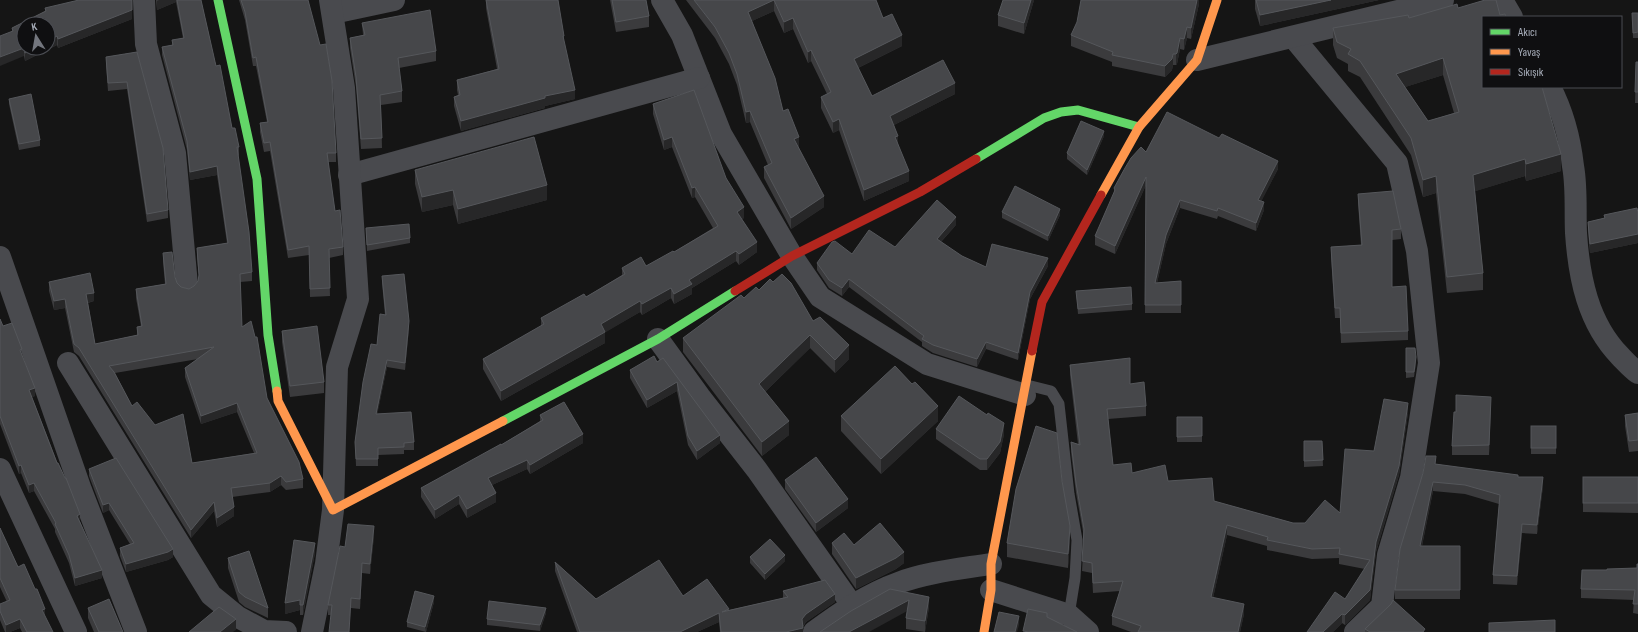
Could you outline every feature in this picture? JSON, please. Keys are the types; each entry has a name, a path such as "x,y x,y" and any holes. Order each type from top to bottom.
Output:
{"street":[{"path":"144,0 146,44 174,152 187,285"},
{"path":"218,0 257,179 268,336 278,401 333,510"},
{"path":"312,632 326,564 333,510 337,367 358,299 344,88 331,7 394,0"},
{"path":"662,0 682,35 721,134 792,256 820,297 927,364 1026,390"},
{"path":"984,632 991,590 991,564 1042,302 1139,127 1197,60 1217,0"},
{"path":"1197,60 1443,0"},
{"path":"1502,0 1511,16"},
{"path":"1292,37 1397,163 1418,259 1428,363 1411,478 1388,555 1382,606 1355,632"},
{"path":"349,175 699,78"},
{"path":"1550,88 1564,121 1570,144 1574,167 1578,256 1582,279 1590,308 1599,330 1610,346 1638,373"},
{"path":"333,510 658,338 792,256 920,192 1052,114 1078,110 1139,127"},
{"path":"0,257 81,490 136,632"},
{"path":"658,338 700,397 757,470 852,605"},
{"path":"68,363 211,596 238,617 264,631 286,632"},
{"path":"0,469 76,632"},
{"path":"814,632 852,605 898,582 927,574 991,564"},
{"path":"991,590 1070,615 1088,632"}],"lane":[{"path":"1026,390 1051,391 1059,404 1069,494 1077,540 1070,615"}],"building":[{"path":"79,0 132,0 132,10 58,39 56,16 36,16 46,11 45,8"},
{"path":"177,0 201,0 216,66 220,65 232,128 235,128 239,147 237,147 249,232 252,272 240,274 242,327 251,321 255,337 257,337 267,398 299,462 303,479 286,482 281,476 270,483 231,488 234,507 217,518 214,502 191,530 79,348 74,344 65,299 54,301 49,282 90,273 94,293 86,294 95,344 138,335 137,327 142,326 136,289 166,284 163,253 172,252 177,283 181,287 189,289 198,281 197,248 228,243 217,166 190,172 187,141 162,47 173,45 172,40 184,38","holes":["214,347 185,368 201,416 237,403 257,453 192,463 183,414 155,425 137,402 132,406 114,372 109,366"]},
{"path":"241,0 308,0 320,45 326,44 332,81 336,153 327,153 335,211 340,210 343,247 329,249 330,288 310,289 309,246 288,250 270,142 264,143 260,123 268,122 256,57 253,58 245,12"},
{"path":"486,0 558,0 563,36 575,90 545,96 545,98 461,121 454,97 460,95 457,80 499,69"},
{"path":"612,0 646,0 649,16 616,22"},
{"path":"694,0 774,0 748,12 775,78 783,111 788,109 799,137 794,139 824,196 791,218 764,167 772,163 750,111 746,112 737,74 729,53 715,27"},
{"path":"774,0 876,0 883,18 892,14 902,35 854,59 872,96 943,60 955,83 890,116 898,136 895,137 909,171 864,190 839,119 833,122 821,97 831,92 811,50 808,52 793,18 784,22"},
{"path":"1003,0 1031,0 1024,23 998,15"},
{"path":"1081,0 1197,0 1191,28 1187,27 1184,39 1180,38 1177,53 1173,54 1172,59 1165,66 1112,55 1113,52 1071,35 1077,22"},
{"path":"1256,0 1331,0 1260,15"},
{"path":"1485,0 1496,0 1500,15 1505,14 1506,16 1482,16 1482,88 1542,88 1561,154 1526,164 1525,159 1473,175 1483,273 1447,277 1436,176 1423,180 1411,138 1360,61 1348,54 1351,49 1337,42 1333,28 1408,15 1409,18 1457,4 1458,8","holes":["1443,58 1459,112 1428,121 1396,74"]},
{"path":"430,10 436,51 398,58 402,91 380,95 382,138 361,139 356,77 350,38 365,35 362,23"},
{"path":"1632,13 1638,13 1638,32 1633,33"},
{"path":"16,26 16,51 0,57 0,36 13,31 12,28"},
{"path":"137,52 163,148 168,210 147,214 127,82 108,83 106,57"},
{"path":"1636,62 1638,62 1638,92 1635,92"},
{"path":"694,90 726,178 744,207 737,212 757,242 739,254 736,251 689,280 692,284 674,294 671,288 642,304 640,301 601,324 605,332 501,391 483,359 544,324 541,318 584,294 586,297 625,274 622,268 641,257 646,266 673,251 674,252 718,226 695,187 692,188 672,137 664,140 653,104"},
{"path":"31,94 40,140 19,144 9,99"},
{"path":"1167,112 1219,138 1222,134 1278,161 1258,200 1264,202 1256,223 1218,208 1217,211 1180,200 1166,235 1155,283 1181,281 1181,305 1145,305 1146,177 1115,246 1095,236 1115,190 1114,188 1125,168 1131,158 1141,147 1146,152"},
{"path":"1081,121 1104,131 1087,170 1067,153"},
{"path":"534,137 547,185 458,209 453,190 422,197 415,170"},
{"path":"1015,186 1060,209 1048,236 1002,212"},
{"path":"1393,191 1401,229 1392,230 1392,287 1406,286 1408,331 1341,333 1340,308 1335,308 1331,247 1362,245 1358,194"},
{"path":"937,200 956,217 937,239 962,256 986,267 992,244 1048,258 1030,292 1018,353 986,342 977,359 933,345 922,339 924,336 849,279 842,288 829,280 817,263 832,242 835,241 852,254 869,230 895,247"},
{"path":"1637,208 1638,234 1590,244 1588,222 1605,218 1604,215"},
{"path":"409,224 410,238 367,245 366,228"},
{"path":"404,274 409,321 405,363 387,360 376,414 411,412 414,442 404,443 404,447 378,448 378,459 356,459 355,442 363,382 371,344 377,345 380,314 386,315 382,276"},
{"path":"782,274 791,283 813,321 820,317 849,345 835,360 810,335 759,384 789,421 762,442 683,338 741,295 744,298 756,287 759,290 770,279 773,282"},
{"path":"1131,287 1132,304 1078,309 1076,291"},
{"path":"0,319 3,326 12,323 22,349 20,350 35,388 29,390 57,463 66,478 80,514 77,516 102,570 75,578 69,555 55,524 56,523 34,483 29,485 21,465 19,466 0,416"},
{"path":"317,326 324,382 290,386 282,331"},
{"path":"1406,348 1415,348 1416,357 1414,372 1406,372"},
{"path":"654,356 657,362 663,358 720,435 697,451 688,436 677,382 647,400 630,370"},
{"path":"1130,358 1130,384 1144,382 1146,406 1107,409 1113,465 1131,463 1132,473 1165,465 1168,481 1212,478 1214,501 1293,523 1305,523 1325,500 1340,513 1345,449 1374,451 1384,399 1408,403 1399,466 1376,542 1370,590 1345,615 1342,614 1323,632 1307,632 1335,592 1345,599 1370,560 1339,554 1340,548 1312,549 1267,540 1268,537 1227,525 1211,597 1244,604 1238,632 1138,632 1141,626 1112,616 1123,581 1093,583 1092,563 1082,561 1084,529 1071,442 1080,445 1070,365"},
{"path":"895,366 912,384 915,382 938,406 881,459 841,416"},
{"path":"1456,395 1491,397 1489,445 1452,446 1454,412 1456,412"},
{"path":"959,396 987,415 988,413 1004,423 1000,442 987,459 980,459 936,429"},
{"path":"564,402 583,434 530,465 527,460 488,478 496,493 467,509 459,495 435,510 421,488 501,445 543,420 540,415"},
{"path":"1638,413 1638,440 1629,441 1625,415"},
{"path":"1177,417 1202,417 1202,436 1177,437"},
{"path":"1036,426 1057,433 1062,481 1070,526 1068,554 1007,543 1016,489"},
{"path":"1531,426 1556,426 1556,448 1531,448"},
{"path":"1304,441 1322,441 1323,460 1304,461"},
{"path":"1426,456 1436,456 1435,464 1518,475 1518,477 1543,477 1537,525 1522,524 1517,576 1493,575 1500,495 1465,485 1433,482 1420,546 1460,546 1460,590 1395,590 1400,549 1423,473"},
{"path":"816,457 848,499 816,523 785,480"},
{"path":"116,458 173,549 168,552 126,564 120,548 134,543 109,503 103,505 89,469"},
{"path":"1583,477 1638,477 1638,503 1583,503"},
{"path":"880,523 904,552 896,558 856,578 832,543 844,533 854,545"},
{"path":"348,524 374,526 370,564 362,563 360,599 351,598 349,632 329,632 332,605 328,605 340,546 345,547"},
{"path":"0,528 18,567 24,564 35,589 37,589 45,609 42,610 53,632 27,632 20,619 6,625 0,611 0,604 10,600 0,578"},
{"path":"770,539 785,555 765,574 750,557"},
{"path":"294,540 315,543 303,605 300,605 300,600 285,603"},
{"path":"249,551 268,608 245,597 239,592 228,558"},
{"path":"659,560 683,596 707,579 729,609 722,612 788,597 783,591 825,580 835,594 806,614 802,619 803,628 786,632 721,632 719,613 680,632 580,632 555,562 596,599"},
{"path":"1637,564 1638,604 1633,604 1635,590 1581,589 1582,570 1637,568"},
{"path":"890,589 929,597 925,621 906,618 909,600 849,632 820,632 851,611"},
{"path":"415,591 434,596 425,627 407,622"},
{"path":"109,599 123,632 99,632 88,608"},
{"path":"1393,600 1425,629 1423,632 1370,632 1365,629 1391,604"},
{"path":"489,601 546,608 540,625 487,619"},
{"path":"219,607 236,619 220,632 189,632"},
{"path":"1028,609 1047,613 1047,617 1077,632 1023,631"},
{"path":"999,612 1019,616 1015,632 994,632"},
{"path":"1555,620 1555,632 1489,632 1489,623"}],"traffic: fast":[{"path":"218,0 257,179 268,335 277,391"},
{"path":"976,159 1044,118 1061,112 1078,110 1139,127"},
{"path":"503,421 658,339 735,291"}],"traffic: slow":[{"path":"1101,195 1139,127 1197,60 1217,0"},
{"path":"984,632 991,590 991,564 1032,351"},
{"path":"277,391 278,401 333,510 503,421"}],"traffic: jam":[{"path":"735,291 792,256 920,192 976,159"},
{"path":"1032,351 1042,302 1101,195"}]}
